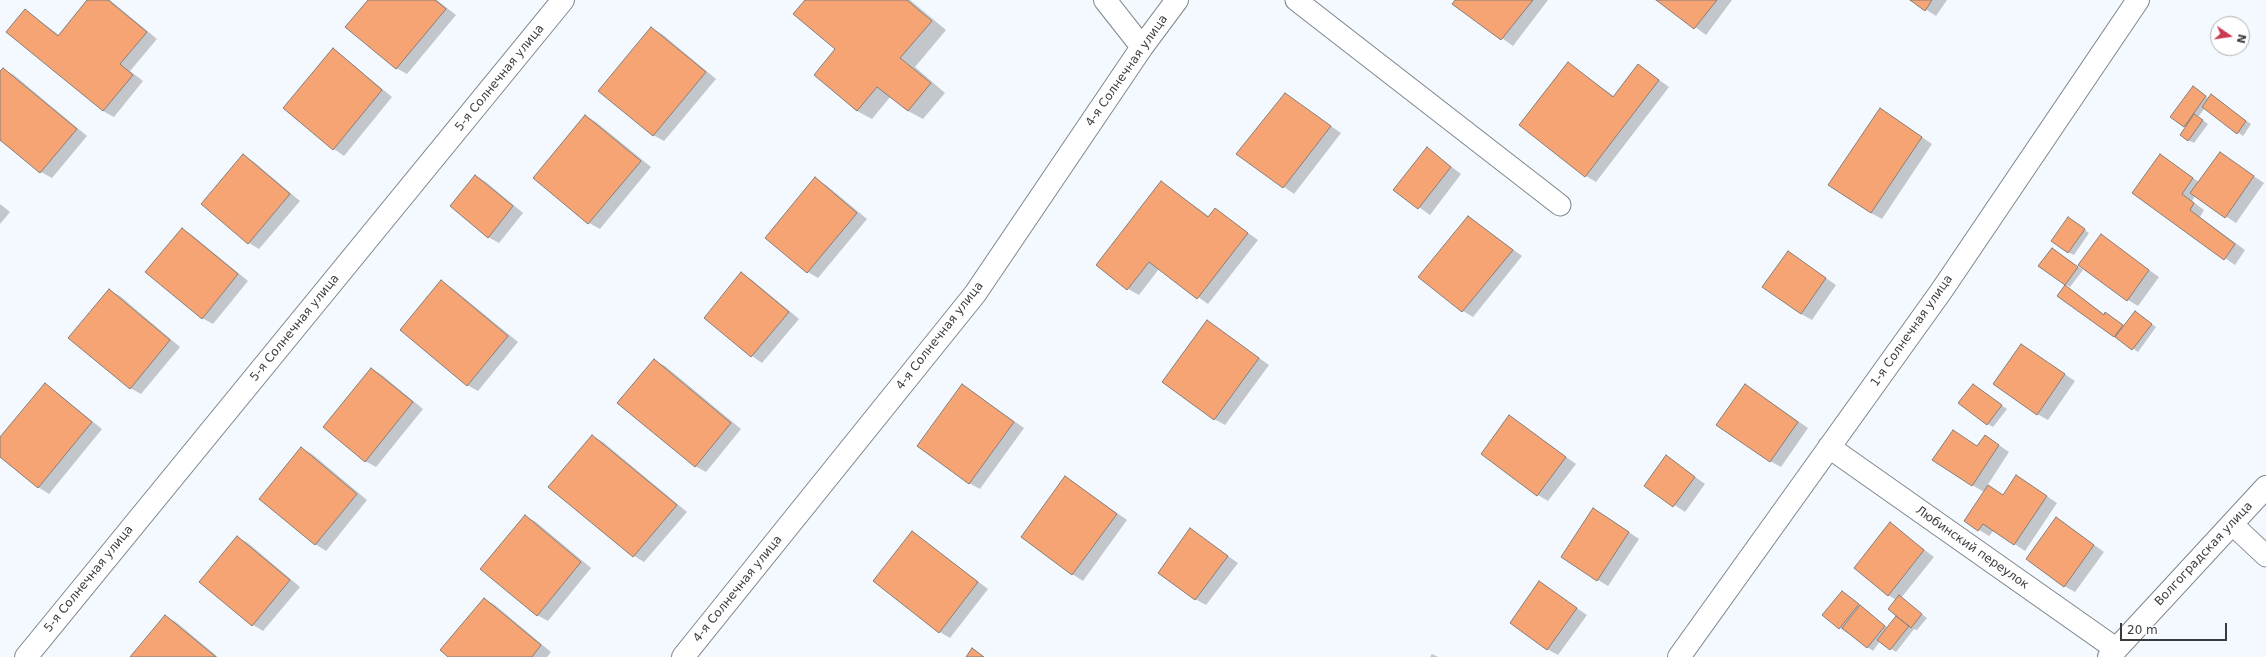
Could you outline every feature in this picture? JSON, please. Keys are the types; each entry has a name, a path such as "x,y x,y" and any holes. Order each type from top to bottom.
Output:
{"street":[{"name":"5-я Солнечная улица","path":"26,657 563,0"},
{"path":"1105,0 1142,46"},
{"name":"4-я Солнечная улица","path":"683,657 975,294 1142,46 1177,0"},
{"name":"1-я Солнечная улица","path":"1680,657 1942,290 2138,0"},
{"name":"Любинский переулок","path":"1829,447 2112,653"},
{"name":"Волгоградская улица","path":"2112,653 2266,487"}],"lane":[{"path":"1296,0 1560,205"},
{"path":"2232,524 2266,556"}],"building":[{"path":"87,0 108,0 147,32 120,64 133,75 103,111 6,32 25,9 58,36"},
{"path":"368,0 435,0 446,9 396,69 345,27"},
{"path":"805,0 907,0 932,21 900,58 931,83 908,111 877,87 857,111 814,75 835,49 793,14"},
{"path":"1455,0 1533,0 1501,40 1452,4"},
{"path":"1656,0 1717,0 1694,29"},
{"path":"1910,0 1932,0 1925,11"},
{"path":"651,27 706,72 653,136 598,91"},
{"path":"333,48 382,90 333,150 283,108"},
{"path":"1568,62 1613,97 1638,64 1659,80 1585,177 1519,125"},
{"path":"3,68 77,129 40,173 0,140 0,71"},
{"path":"2193,86 2206,96 2184,127 2170,117"},
{"path":"1285,93 1331,126 1283,188 1236,154"},
{"path":"2211,94 2246,121 2237,134 2202,107"},
{"path":"1880,108 1922,137 1871,213 1828,185"},
{"path":"2194,114 2203,120 2188,141 2180,135"},
{"path":"585,115 641,161 588,224 533,178"},
{"path":"1427,147 1451,167 1418,209 1393,190"},
{"path":"2220,152 2254,176 2225,218 2190,193"},
{"path":"243,154 290,194 248,244 201,204"},
{"path":"2160,154 2193,178 2182,194 2194,203 2190,210 2235,244 2224,260 2132,193"},
{"path":"475,175 513,206 488,238 450,206"},
{"path":"815,177 857,213 807,273 765,238"},
{"path":"1161,181 1208,217 1215,208 1248,233 1197,299 1149,262 1127,290 1096,265"},
{"path":"1468,216 1513,250 1462,312 1418,277"},
{"path":"2068,217 2085,229 2068,253 2051,241"},
{"path":"182,228 238,274 202,319 145,272"},
{"path":"2101,234 2149,270 2127,301 2078,265"},
{"path":"2052,248 2078,267 2065,285 2038,266"},
{"path":"1788,251 1826,278 1801,314 1762,287"},
{"path":"741,272 789,312 751,357 704,318"},
{"path":"441,280 508,336 467,386 400,330"},
{"path":"2065,285 2104,315 2105,312 2123,325 2114,337 2057,296"},
{"path":"109,289 170,340 130,389 68,338"},
{"path":"2135,311 2152,324 2132,350 2115,337"},
{"path":"1207,320 1259,358 1214,420 1162,382"},
{"path":"2021,344 2065,374 2037,415 1993,384"},
{"path":"654,359 731,423 695,467 617,403"},
{"path":"371,368 413,402 365,462 323,427"},
{"path":"45,383 92,422 38,488 0,457 0,437"},
{"path":"962,384 1014,422 969,484 917,446"},
{"path":"1745,384 1798,422 1770,462 1716,425"},
{"path":"1973,384 2002,405 1987,425 1958,403"},
{"path":"1509,415 1566,457 1537,496 1481,454"},
{"path":"1953,430 1977,446 1985,435 1999,445 1972,486 1932,460"},
{"path":"592,435 677,505 633,557 548,487"},
{"path":"301,447 357,494 315,545 259,499"},
{"path":"1666,455 1695,477 1673,507 1644,486"},
{"path":"2016,475 2047,496 2014,545 1983,524 1978,531 1964,521 1988,485 2003,495"},
{"path":"1065,476 1117,514 1072,575 1021,537"},
{"path":"1593,508 1629,532 1597,581 1561,557"},
{"path":"525,515 581,562 537,616 480,569"},
{"path":"2056,517 2094,545 2064,587 2026,559"},
{"path":"1890,522 1924,550 1888,596 1854,568"},
{"path":"1190,528 1228,556 1195,600 1158,573"},
{"path":"912,531 978,582 939,633 873,581"},
{"path":"237,536 290,580 252,626 199,582"},
{"path":"1539,581 1577,608 1547,650 1510,623"},
{"path":"1842,591 1859,604 1839,629 1822,615"},
{"path":"1899,595 1922,614 1911,628 1888,609"},
{"path":"484,598 541,645 532,657 448,657 440,650"},
{"path":"1860,605 1885,626 1867,648 1842,628"},
{"path":"165,615 216,657 130,657"},
{"path":"1896,616 1909,626 1890,650 1877,640"},
{"path":"972,648 984,657 966,657"}]}
